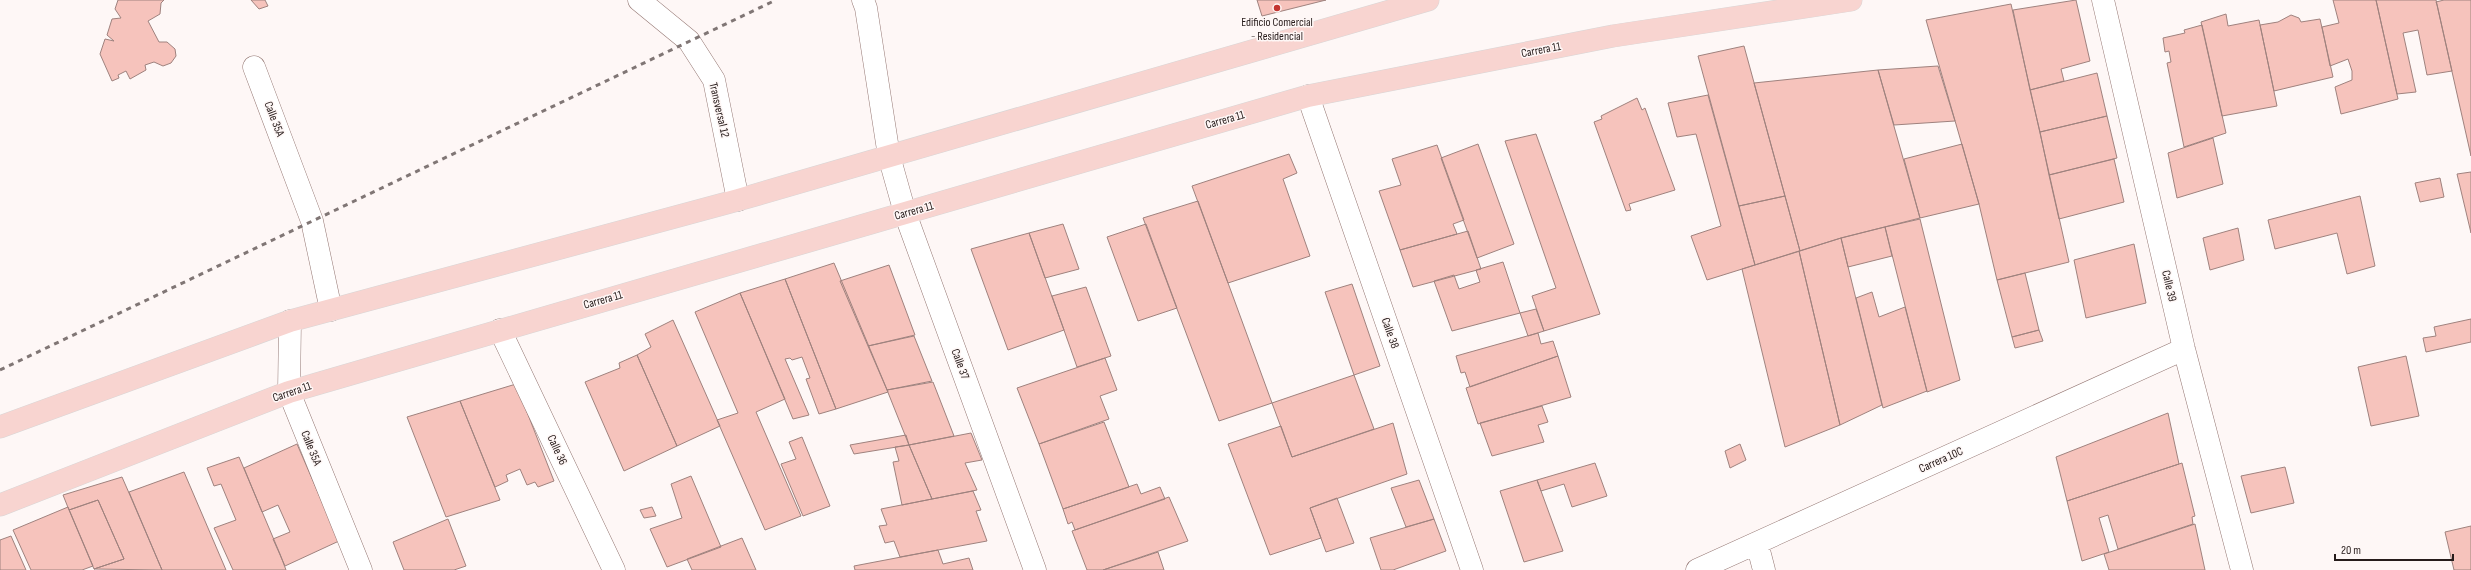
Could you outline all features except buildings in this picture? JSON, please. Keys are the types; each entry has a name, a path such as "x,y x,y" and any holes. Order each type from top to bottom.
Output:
{"main road":[{"path":"0,427 290,321 738,200 1428,0"},
{"name":"Carrera 11","path":"0,505 289,392 1308,96 1613,36 1851,0"}],"street":[{"name":"Transversal 12","path":"639,0 689,41 714,80 738,200"},
{"name":"Calle 37","path":"863,0 866,8 889,156 905,213 1035,570"},
{"name":"Calle 39","path":"2102,0 2184,349 2242,570"},
{"name":"Calle 35A","path":"254,67 312,221 331,310"},
{"name":"Calle 38","path":"1308,96 1472,570"},
{"name":"Calle 35A","path":"290,321 289,392 360,570"},
{"name":"Calle 36","path":"500,330 614,570"},
{"name":"Carrera 10C","path":"1697,570 2184,349"},
{"path":"1757,543 1764,570"}],"railway":[{"path":"0,370 776,0"}],"place":[{"name":"Edificio Comercial - Residencial","path":"1277,8"}]}
